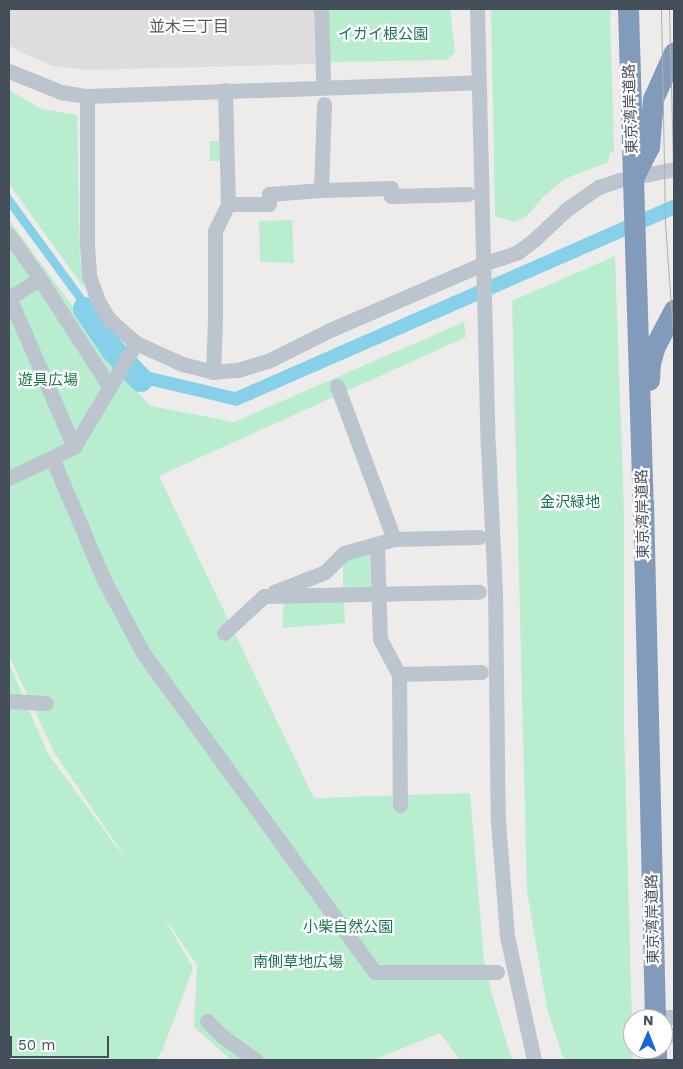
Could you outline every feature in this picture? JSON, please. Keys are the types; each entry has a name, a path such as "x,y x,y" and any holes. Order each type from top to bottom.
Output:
{"highway":[{"name":"東京湾岸道路","path":"628,9 643,502 662,1009"},
{"path":"634,176 649,147 650,111 654,94 674,52"},
{"path":"643,502 648,468 650,363 655,346 674,310"}],"street":[{"path":"321,9 323,77"},
{"path":"477,9 485,263 488,446 495,590 500,866 506,936 534,1060"},
{"path":"9,71 61,92 87,96 479,82"},
{"path":"212,372 215,319 215,230 228,204 225,90"},
{"path":"87,96 89,276 98,301 109,319 134,347 182,364 212,372 238,370 268,361 330,330 485,263 518,252 536,239 567,208 599,187 634,176 674,169"},
{"path":"321,190 324,104"},
{"path":"228,204 269,204 270,194 321,190 391,188 391,196 468,194"},
{"path":"9,235 113,380"},
{"path":"40,279 9,298 74,447"},
{"path":"9,478 74,447 134,347"},
{"path":"337,386 394,539"},
{"path":"52,458 105,582 143,653 375,972 498,972"},
{"path":"224,633 264,596 325,572 344,553 394,539 479,537"},
{"path":"377,545 380,639 399,674 400,805"},
{"path":"264,596 479,592"},
{"path":"399,674 481,672"},
{"path":"9,701 46,702"},
{"path":"207,1020 224,1037 256,1060"}],"shaded area":[{"path":"9,9 314,9 315,64 87,70 53,66 18,51 9,44"}],"green space":[{"name":"イガイ根公園","path":"326,9 450,9 455,52 447,60 329,62"},
{"path":"491,9 610,9 614,151 609,154 609,162 564,179 543,197 527,216 514,222 495,216"},
{"path":"9,90 42,109 77,115 80,258 84,288 9,184"},
{"path":"210,141 219,141 220,161 210,161"},
{"name":"小柴自然公園","path":"9,220 124,376 150,406 234,422 464,322 466,337 159,476 314,798 470,793 484,960 491,991 512,1060 460,1060 440,1033 374,1060 231,1060 194,1027 197,965 162,914 193,968 163,1049 156,1060 9,1060 9,663 48,754 133,869 54,752 9,656"},
{"path":"292,220 294,263 260,262 259,221"},
{"name":"金沢緑地","path":"615,256 624,512 624,728 632,1009 623,1009 623,1059 633,1060 564,1060 547,1009 527,891 512,301"},
{"path":"370,551 371,589 343,589 343,561"},
{"path":"344,601 345,623 282,628 284,602"}],"water":[{"path":"9,193 122,348 142,370 235,392 674,199 674,215 237,406 144,384 116,354 9,208"}],"waterway":[{"path":"85,309 113,350 141,380"}],"tram line":[{"path":"661,9 665,223 674,348"},
{"path":"669,9 674,201"}],"district":[{"name":"並木三丁目","path":"189,27"}],"park label":[{"name":"遊具広場","path":"48,381"},
{"name":"南側草地広場","path":"298,963"}]}
